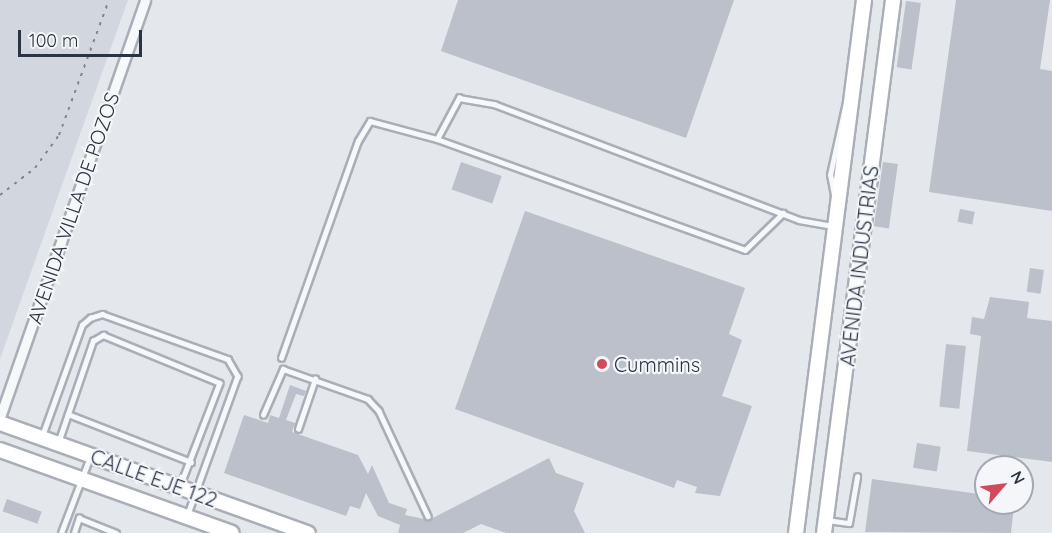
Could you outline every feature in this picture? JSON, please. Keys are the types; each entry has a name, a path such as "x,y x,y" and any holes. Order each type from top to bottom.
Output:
{"main road":[{"name":"AVENIDA INDUSTRIAS","path":"796,533 864,0"},
{"name":"AVENIDA INDUSTRIAS","path":"825,526 893,0"},
{"name":"CALLE EJE 122","path":"0,423 196,493 272,527 308,533"},
{"name":"CALLE EJE 122","path":"0,450 232,533"}],"street":[{"name":"AVENIDA VILLA DE POZOS","path":"0,417 145,0"}],"lane":[{"path":"437,139 459,98 494,104 783,213 835,227"},
{"path":"281,357 357,141 369,121 437,139 745,250 783,213"},
{"path":"42,438 82,325 90,318 102,314 228,359 238,376 187,517"},
{"path":"58,443 93,341 103,335 217,377 221,390 180,487"},
{"path":"263,415 279,370 315,380 376,406 428,516"},
{"path":"298,429 315,380"},
{"path":"68,414 191,462"},
{"path":"61,532 91,455"},
{"path":"825,526 849,523 857,477"},
{"path":"74,533 79,518 116,533"}],"shaded area":[{"path":"0,0 128,0 0,359"}],"building":[{"path":"458,0 734,0 686,138 441,51"},
{"path":"956,0 1050,0 1040,69 1052,71 1052,211 929,192"},
{"path":"906,1 921,3 912,69 897,67"},
{"path":"461,162 502,176 492,203 452,189"},
{"path":"883,162 898,164 889,228 874,226"},
{"path":"960,209 975,212 972,225 958,222"},
{"name":"Cummins","path":"525,211 745,288 729,334 742,340 722,396 752,406 720,496 695,493 697,487 677,480 674,488 455,409"},
{"path":"1030,268 1044,270 1041,294 1027,292"},
{"path":"990,297 1029,302 1027,318 1052,321 1052,462 1034,460 1034,455 998,455 967,451 981,336 970,334 972,317 984,319"},
{"path":"946,344 966,346 959,409 939,407"},
{"path":"290,385 306,391 304,396 296,394 286,420 295,423 292,432 358,455 368,474 372,465 389,503 407,509 405,515 429,520 549,458 556,473 584,483 574,511 585,533 506,533 481,524 463,533 398,533 400,525 378,516 366,493 360,509 350,506 346,516 224,473 244,415 268,423 270,415 279,418"},
{"path":"917,443 941,447 937,471 913,468"},
{"path":"872,479 974,493 974,515 1013,515 1011,533 865,532"},
{"path":"7,499 42,512 37,524 3,511"}],"railway":[{"path":"0,195 35,168 59,135 109,0"}],"place":[{"name":"Cummins","path":"602,364"}]}
